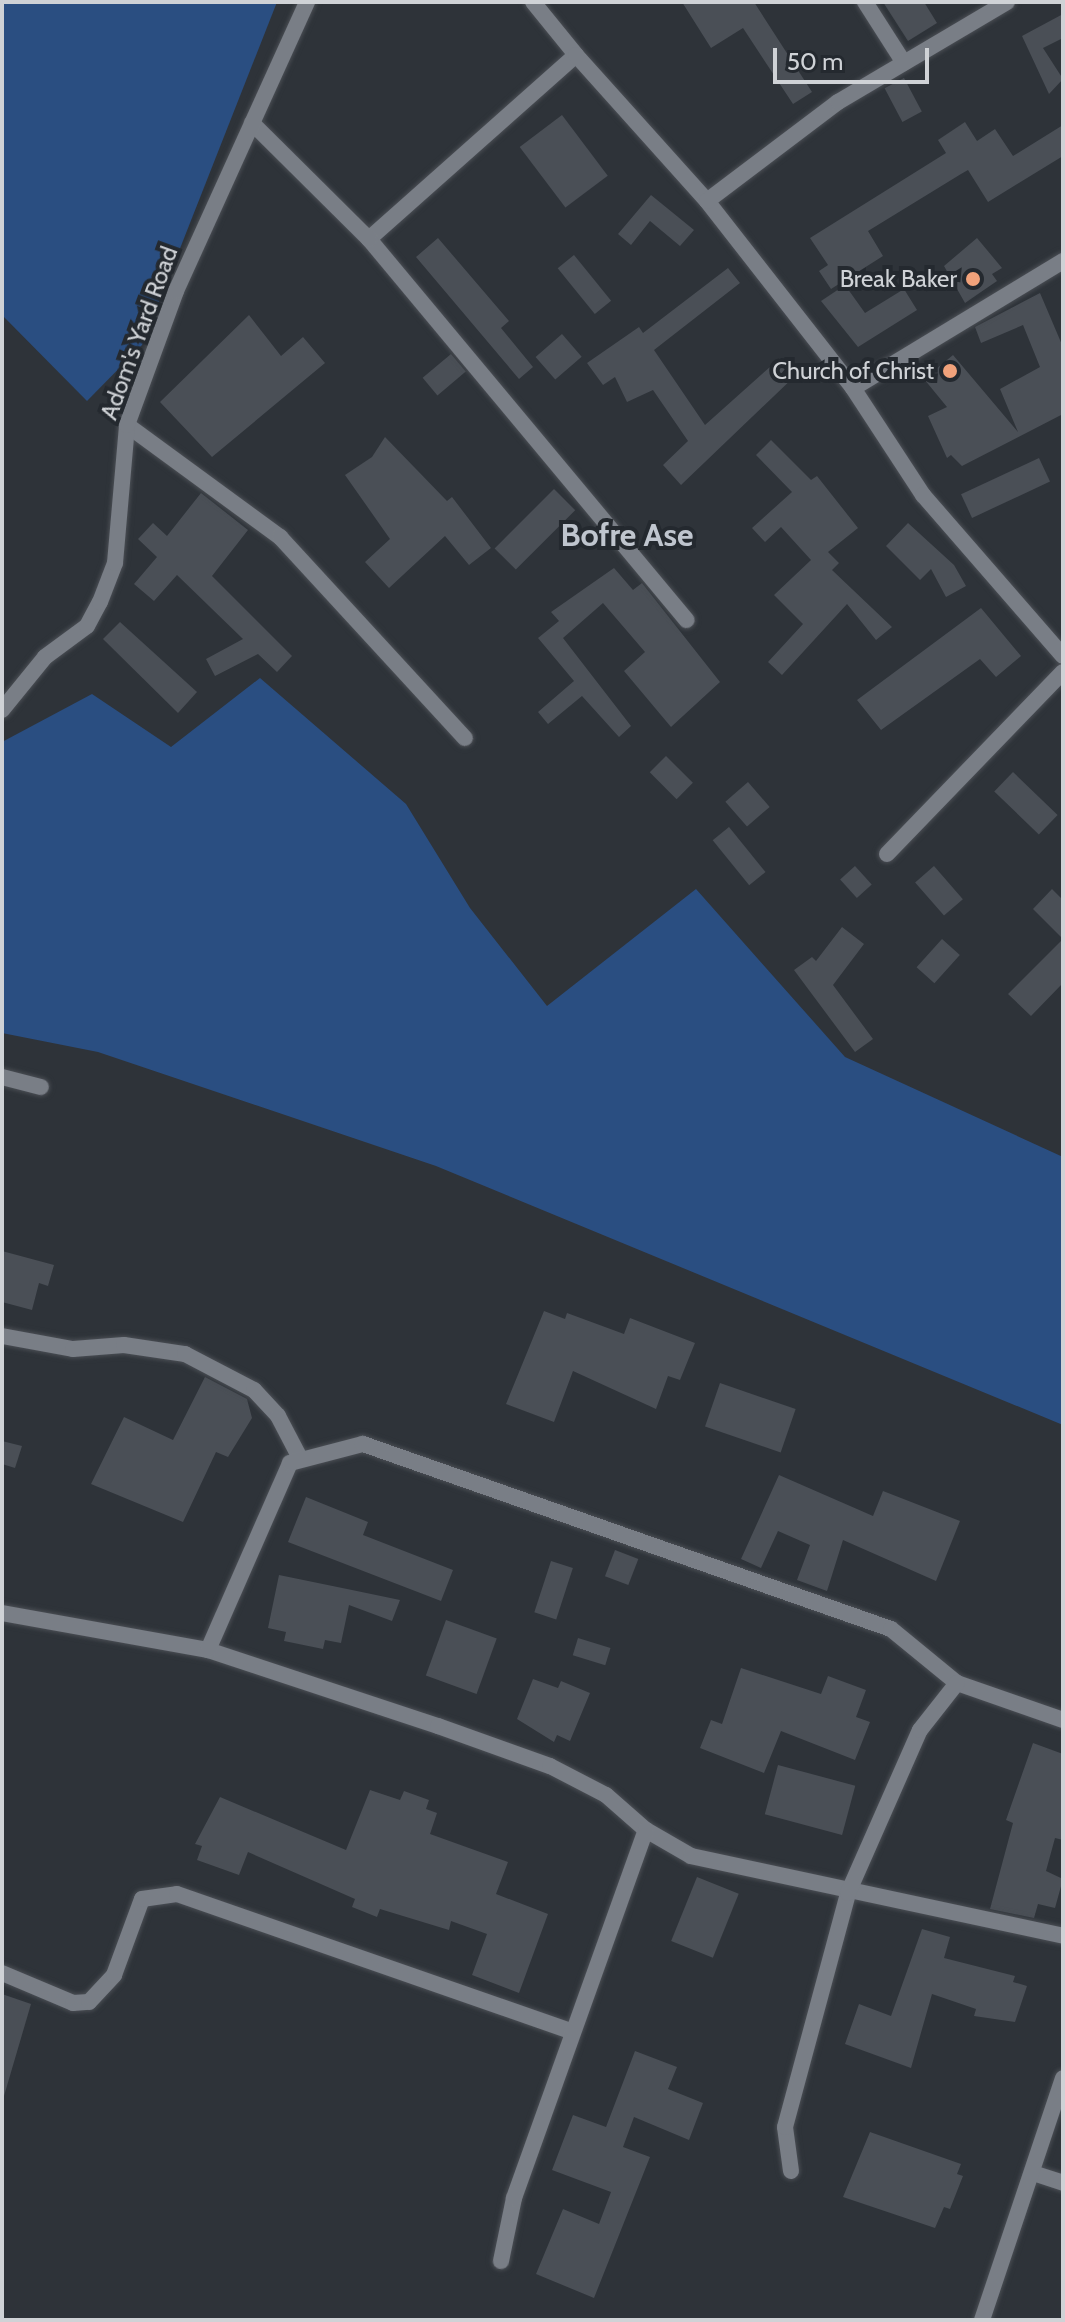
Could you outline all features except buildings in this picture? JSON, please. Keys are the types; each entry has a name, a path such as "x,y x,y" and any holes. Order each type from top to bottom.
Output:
{"street":[{"name":"Adom's Yard Road","path":"2,710 45,657 87,626 100,602 115,563 127,425 176,291 307,2"},
{"path":"533,2 576,55 707,201 853,388 923,495 1063,656"},
{"path":"865,2 904,63"},
{"path":"707,201 838,102 1007,2"},
{"path":"369,239 576,55"},
{"path":"252,123 369,239 687,620"},
{"path":"853,388 1063,261"},
{"path":"127,425 280,537 465,738"},
{"path":"887,854 1063,672"},
{"path":"2,1077 41,1087"},
{"path":"2,1336 73,1349 124,1345 185,1354 254,1390 278,1416 300,1458"},
{"path":"208,1650 272,1491 300,1458 363,1444 753,1576 891,1629 957,1683 1063,1720"},
{"path":"2,1613 208,1650 550,1766 606,1795 646,1830 691,1856 848,1893 1063,1936"},
{"path":"791,2171 785,2127 848,1893 920,1730 957,1683"},
{"path":"501,2261 514,2198 571,2031 646,1830"},
{"path":"2,1973 73,2003 89,2002 114,1975 142,1899 177,1894 571,2031"},
{"path":"982,2320 1063,2078"},
{"path":"1033,2173 1063,2183"}],"shaded area":[{"path":"2,2 277,2 142,345 87,401 2,315"},
{"path":"260,678 406,804 470,908 547,1006 696,889 845,1057 1063,1157 1063,1425 436,1166 98,1052 2,1033 2,742 92,694 171,747"}],"place":[{"name":"Break Baker","path":"973,279"},
{"name":"Church of Christ","path":"950,371"}],"district":[{"name":"Bofre Ase","path":"627,535"}]}
